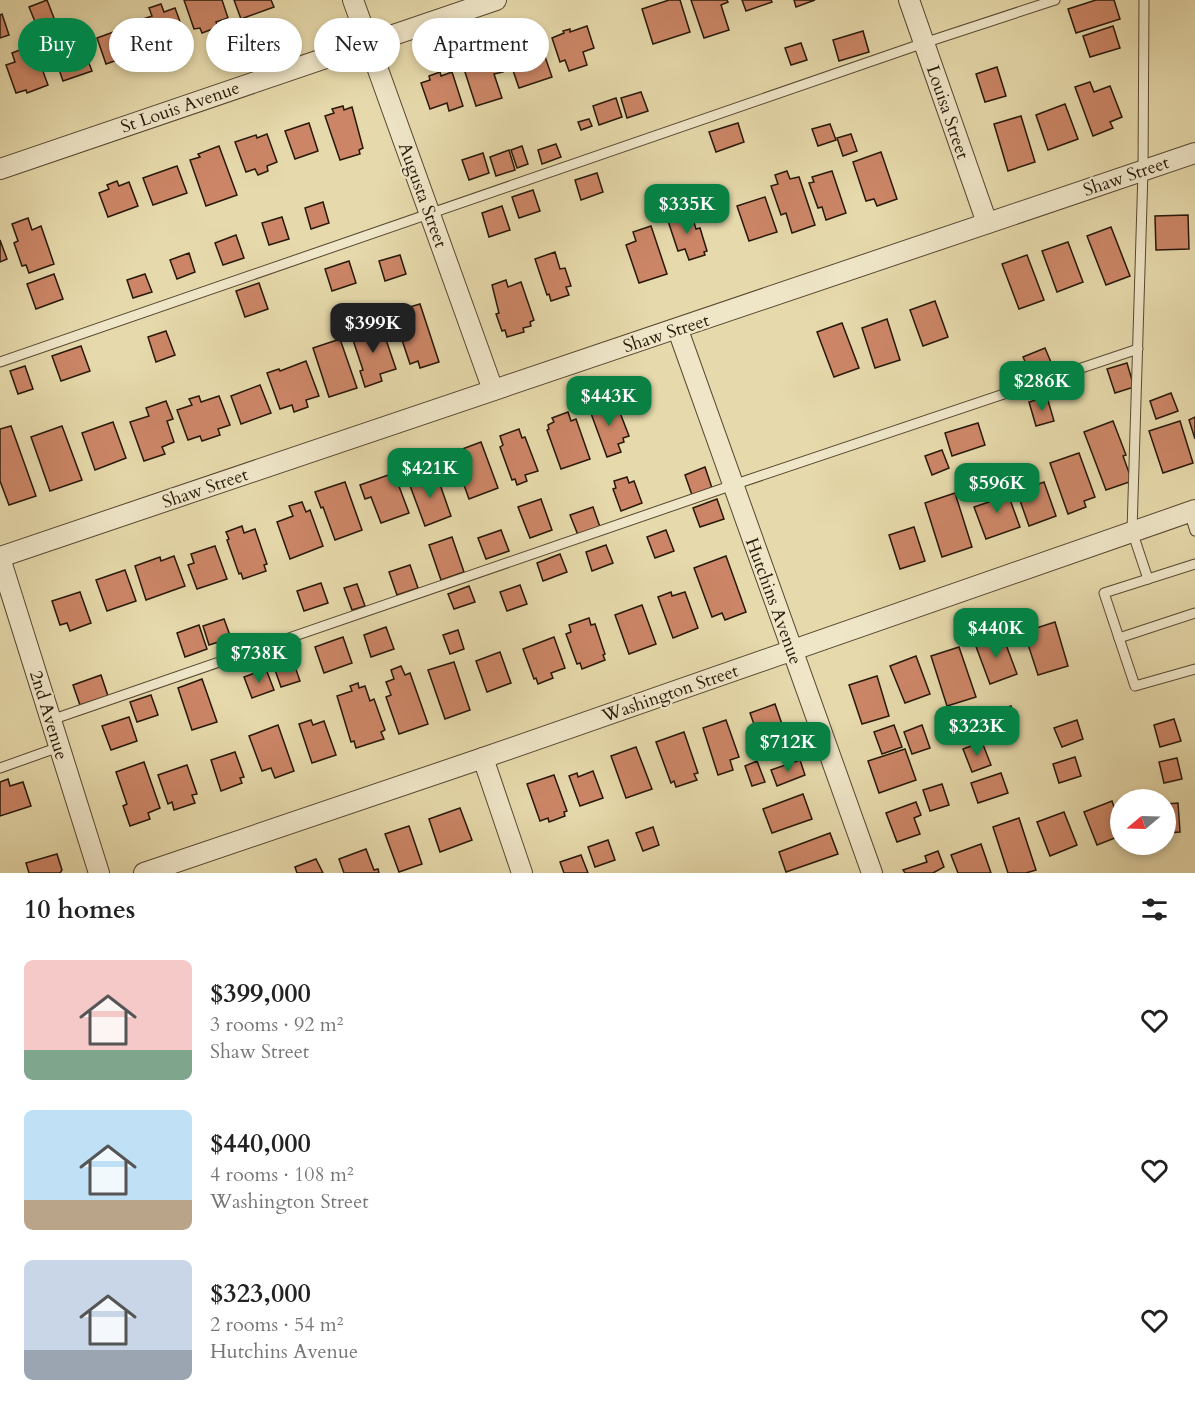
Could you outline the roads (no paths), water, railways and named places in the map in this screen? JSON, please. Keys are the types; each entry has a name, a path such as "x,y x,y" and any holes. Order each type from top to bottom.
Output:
{"street":[{"name":"Augusta Street","path":"352,0 359,18"},
{"name":"St Louis Avenue","path":"400,32 496,0"},
{"name":"Louisa Street","path":"909,0 987,223"},
{"name":"St Louis Avenue","path":"0,169 314,61"},
{"name":"Augusta Street","path":"378,72 493,390"},
{"name":"Shaw Street","path":"0,558 1195,153"},
{"name":"Hutchins Avenue","path":"678,330 872,873"},
{"name":"Washington Street","path":"144,873 483,758 1132,531 1193,518"},
{"name":"2nd Avenue","path":"0,558 99,873"},
{"path":"483,758 522,873"}],"lane":[{"path":"0,362 924,43 1055,0"},
{"path":"1144,0 1143,171 1132,531 1148,579"},
{"path":"51,720 733,485 1138,349"},
{"path":"1195,564 1104,593 1135,686 1195,669"},
{"path":"1119,638 1195,613"},
{"path":"0,768 59,747"}]}
